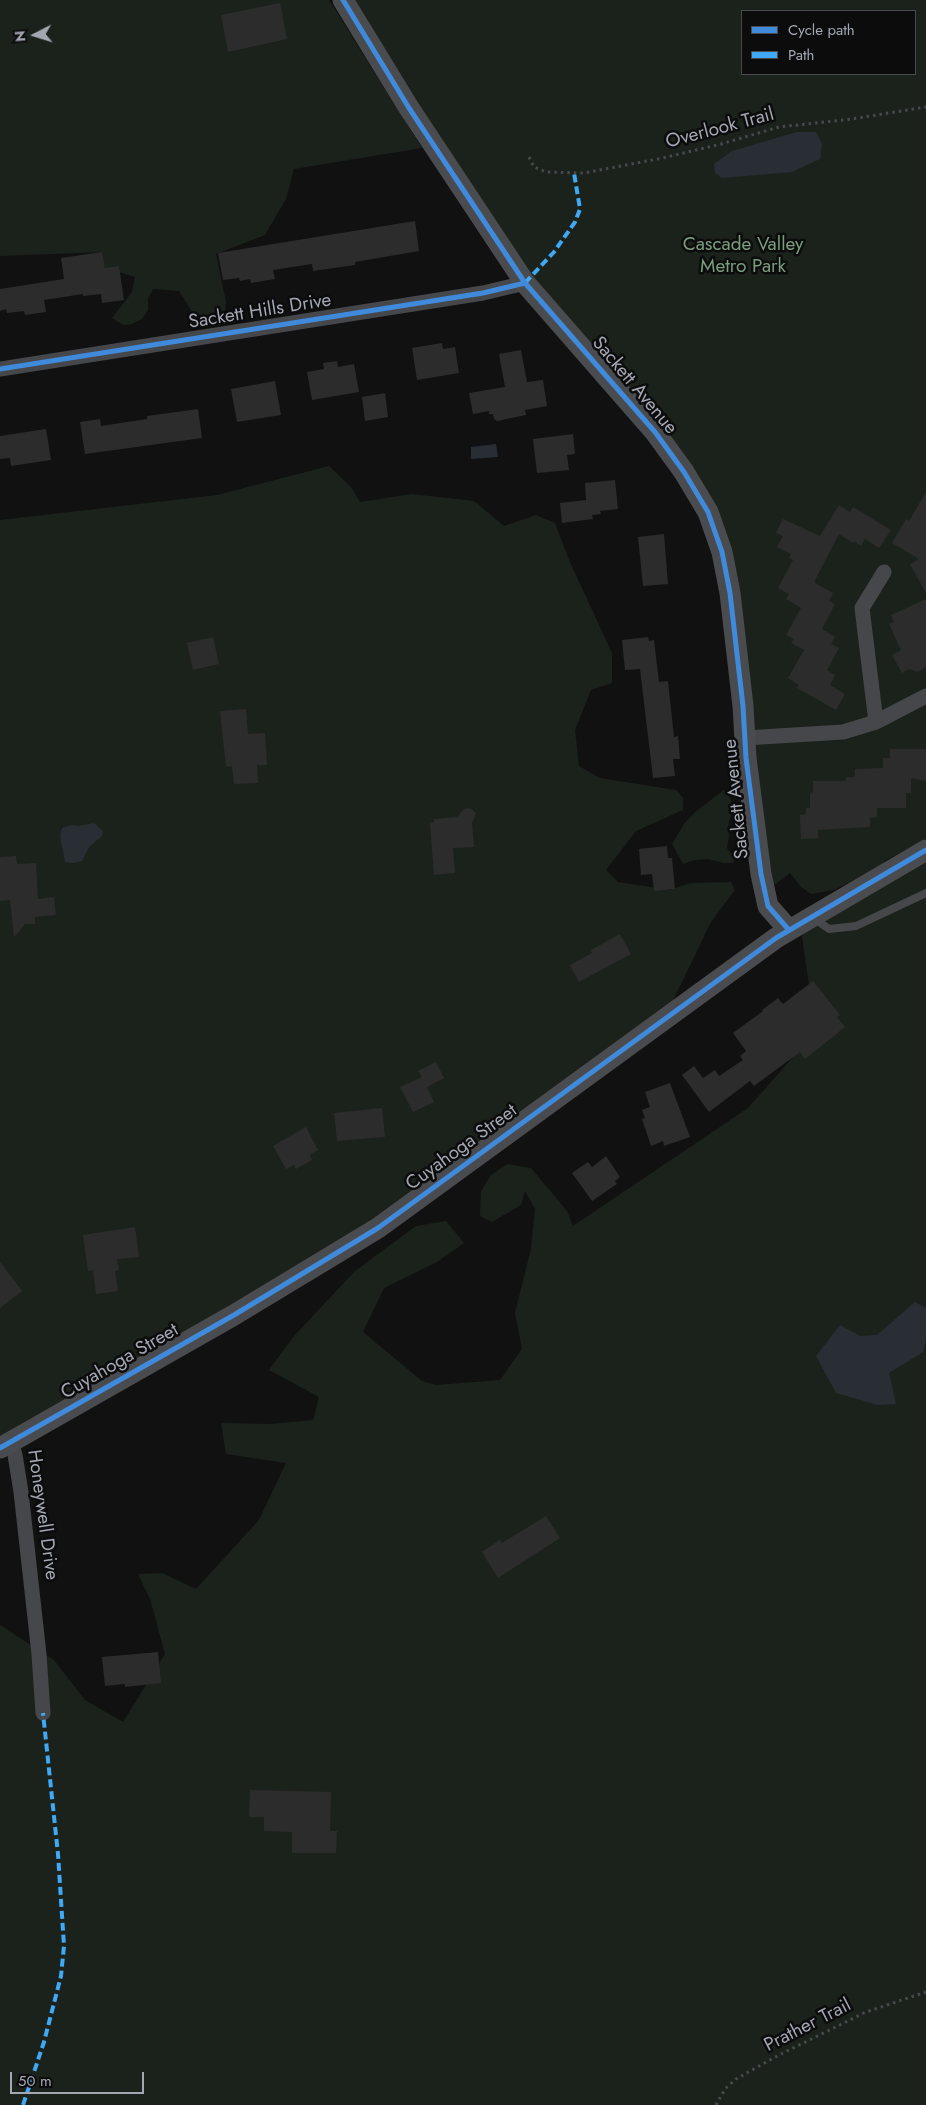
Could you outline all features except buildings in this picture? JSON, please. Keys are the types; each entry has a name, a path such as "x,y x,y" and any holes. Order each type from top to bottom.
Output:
{"street":[{"name":"Sackett Avenue","path":"343,0 415,117 525,283 655,432 684,472 708,512 722,552 730,593 754,828 764,893 768,906 788,929"},
{"name":"Sackett Hills Drive","path":"0,370 483,293 525,283"},
{"path":"876,722 862,608 884,572"},
{"path":"745,738 843,732 876,722 926,696"},
{"name":"Cuyahoga Street","path":"6,1445 333,1257 384,1224 788,929 926,850"},
{"name":"Honeywell Drive","path":"6,1445 16,1455 39,1654 43,1713"}],"lane":[{"path":"812,916 829,929 856,926 926,894"}],"green space":[{"path":"0,0 329,0 422,148 294,169 286,199 265,235 216,254 226,302 224,318 201,326 179,291 153,289 148,299 148,310 142,319 132,324 123,325 112,318 132,292 135,277 105,268 102,252 0,256"},
{"name":"Cascade Valley Metro Park","path":"343,0 926,0 926,839 886,860 878,868 834,890 811,894 800,886 790,873 764,893 709,511 525,283"},
{"path":"329,466 351,487 360,502 412,494 474,501 504,526 536,515 555,523 569,560 612,653 612,683 591,690 575,730 579,766 600,778 676,790 683,798 683,810 636,831 606,870 618,882 670,890 690,883 731,882 735,890 711,922 665,1017 384,1224 0,1448 0,520 217,495"},
{"path":"724,790 731,800 732,811 728,826 727,848 735,859 733,863 723,863 708,859 695,860 683,864 672,844 684,824 695,812"},
{"path":"926,851 926,2105 0,2105 0,1625 54,1660 85,1700 123,1722 165,1654 150,1599 138,1574 162,1573 196,1589 259,1520 286,1463 226,1454 221,1423 270,1424 313,1420 319,1397 269,1370 294,1336 355,1271 416,1226 446,1221 464,1243 437,1262 384,1288 363,1332 422,1381 436,1385 500,1380 522,1349 515,1313 531,1249 535,1209 525,1191 521,1205 492,1222 480,1216 481,1191 491,1175 507,1164 531,1168 567,1211 573,1226 748,1108 802,1047 809,985 800,923"}],"shaded area":[{"path":"797,132 816,132 822,144 820,159 792,172 722,178 715,173 714,164 732,151"},
{"path":"496,444 498,457 471,459 471,447"},
{"path":"94,823 103,831 102,836 89,847 82,861 65,862 60,836 62,828 71,825 79,826"},
{"path":"915,1302 926,1308 926,1339 923,1352 889,1373 896,1404 878,1405 836,1393 816,1356 840,1325 860,1336 877,1335"}],"marked path":[{"path":"525,283 554,252 575,222 580,209 574,173"},
{"path":"23,2105 44,2042 61,1976 64,1946 58,1854 43,1713"}],"cycle path":[{"path":"343,0 409,108 525,283 655,432 684,472 708,512 722,552 730,593 743,706 746,758 761,874 768,906 788,929"},
{"path":"0,369 483,293 525,283"},
{"path":"0,1448 234,1315 378,1228 776,938 926,850"}]}
